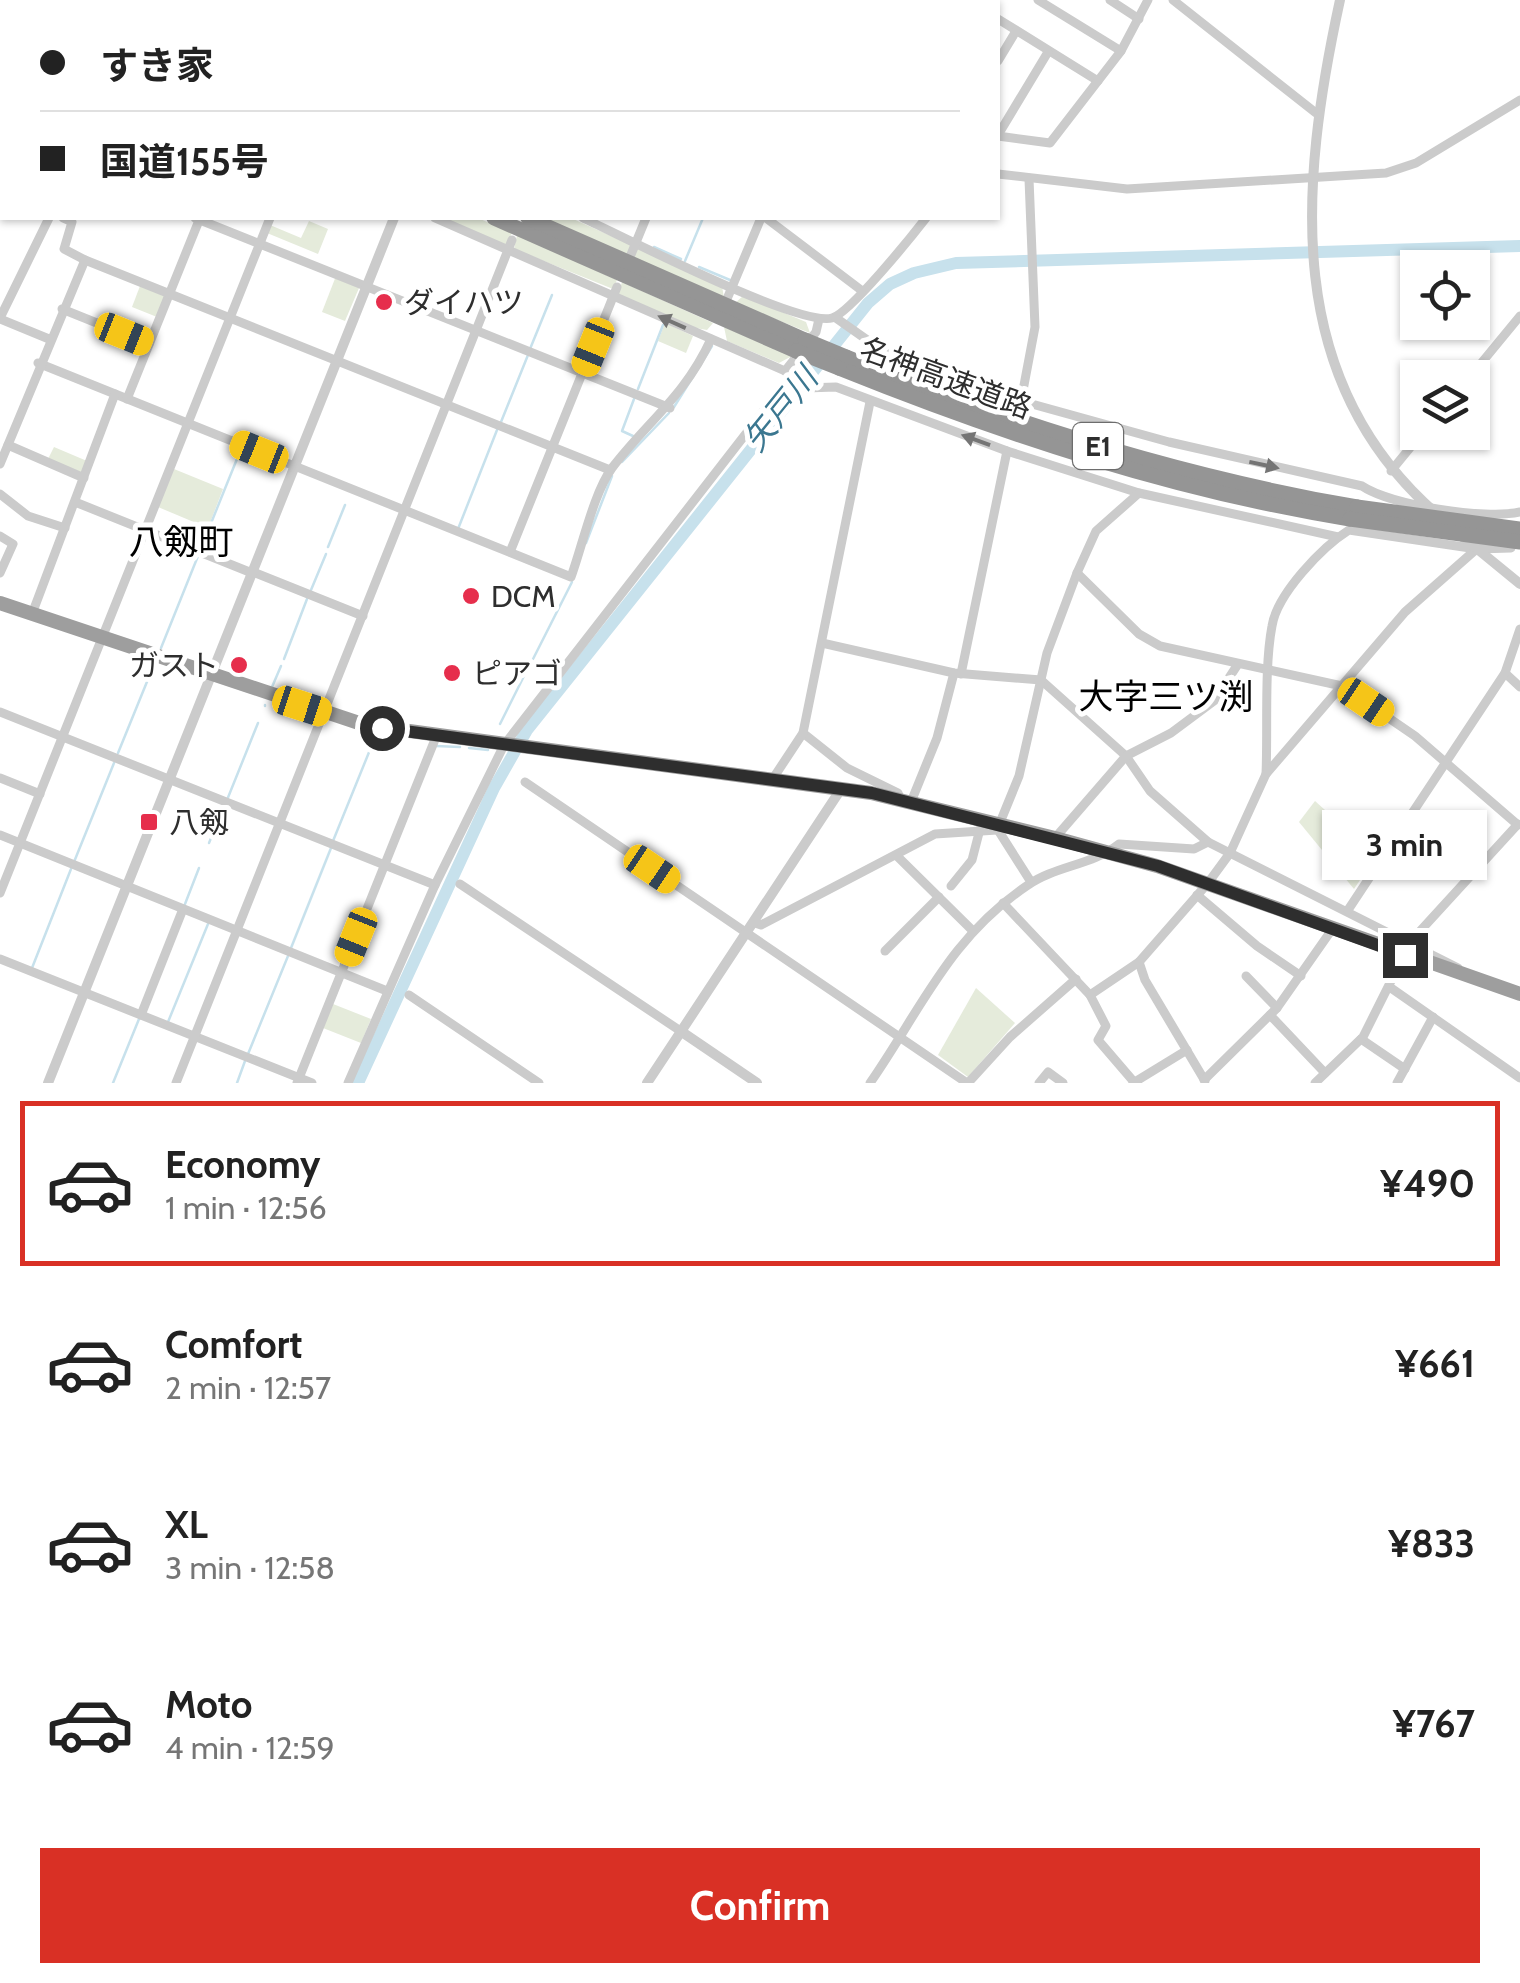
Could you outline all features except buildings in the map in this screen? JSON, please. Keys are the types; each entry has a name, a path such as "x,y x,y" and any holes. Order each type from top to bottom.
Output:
{"highway":[{"name":"名神高速道路","path":"499,220 842,363 1103,461 1262,502 1520,545"},
{"name":"名神高速道路","path":"532,220 801,346"},
{"name":"名神高速道路","path":"1352,518 1520,528"},
{"path":"0,603 324,714 436,737 841,789 1055,838 1108,852 1202,889 1408,948 1471,978 1520,994"}],"street":[{"path":"1038,0 1121,50"},
{"path":"1110,0 1139,19"},
{"path":"1000,135 1050,143 1121,50 1148,0"},
{"path":"1173,0 1316,113"},
{"path":"1340,0 1316,113 1312,179 1320,321 1333,370 1391,471 1426,506 1520,584"},
{"path":"1000,20 1098,82"},
{"path":"1000,58 1016,31"},
{"path":"1000,132 1048,52"},
{"path":"1000,174 1128,190 1386,174 1416,163 1520,100"},
{"path":"1021,401 1036,327 1030,178"},
{"path":"48,220 0,319 49,339"},
{"path":"68,220 72,222 64,249 85,260 610,470"},
{"path":"127,399 197,220"},
{"path":"203,220 670,408"},
{"path":"0,894 269,220"},
{"path":"48,1083 393,220"},
{"path":"441,220 510,245 615,292 789,375 805,388 836,387 868,396 1008,451 1139,493 1338,537"},
{"path":"587,220 733,287 819,320 837,318 888,360 1169,442 1362,486 1374,494 1426,506 1514,514"},
{"path":"630,257 645,220"},
{"path":"727,300 763,220"},
{"path":"767,220 861,290"},
{"path":"837,318 886,269 924,220"},
{"path":"176,1083 510,245"},
{"path":"0,464 38,364 85,260"},
{"path":"510,552 615,292"},
{"path":"62,309 149,344"},
{"path":"1484,360 1520,316"},
{"path":"348,1083 435,886 506,745 789,375 816,332 819,320"},
{"path":"38,364 570,577 610,470 670,408 693,376 715,326"},
{"path":"32,614 115,394"},
{"path":"772,780 803,733 868,396"},
{"path":"0,422 12,429"},
{"path":"1166,456 1169,442"},
{"path":"8,445 84,478"},
{"path":"1391,471 1408,450"},
{"path":"803,733 849,769 875,779 906,801 938,738 958,673 1008,451"},
{"path":"1156,497 1159,484"},
{"path":"1000,827 1019,776 1041,680 1077,573 1096,530 1139,493"},
{"path":"0,494 28,516 65,528"},
{"path":"1266,774 1276,613 1374,494"},
{"path":"75,502 363,616"},
{"path":"1090,995 1139,962 1202,889 1230,853 1266,774 1405,612 1478,550 1520,504"},
{"path":"1352,518 1478,550 1520,545"},
{"path":"0,536 13,544 0,572"},
{"path":"1077,573 1140,634 1160,646 1342,686 1445,762 1519,824 1408,948 1391,988 1361,1040 1316,1083"},
{"path":"1348,910 1504,673 1520,629"},
{"path":"822,643 958,673 1041,680 1126,756 1150,791 1208,842 1348,910 1408,948"},
{"path":"1055,838 1126,756 1171,733 1214,701 1238,664"},
{"path":"1504,673 1520,686"},
{"path":"0,712 435,886"},
{"path":"298,1080 436,737"},
{"path":"647,1083 748,934 841,789 849,769"},
{"path":"0,778 40,794"},
{"path":"524,782 968,1083 1010,1037 1076,979"},
{"path":"755,923 761,925 935,834 1000,827"},
{"path":"1000,827 1032,882"},
{"path":"951,886 972,860 980,830"},
{"path":"0,835 387,991"},
{"path":"870,1083 901,1038 927,988 972,930 1002,903 1032,882 1119,844 1194,849 1208,842"},
{"path":"896,856 972,930"},
{"path":"460,884 757,1083"},
{"path":"1202,889 1257,946 1302,976"},
{"path":"885,951 939,898"},
{"path":"1002,903 1090,995 1106,1026 1098,1040 1134,1083 1187,1050"},
{"path":"141,1014 183,909"},
{"path":"1139,962 1145,980 1205,1081 1273,1011 1302,976 1332,928"},
{"path":"0,959 312,1083"},
{"path":"1246,976 1325,1074"},
{"path":"1391,988 1520,1078"},
{"path":"409,995 539,1083"},
{"path":"1397,1083 1433,1017"},
{"path":"1361,1040 1405,1069"},
{"path":"1039,1083 1048,1072 1063,1083"}],"green space":[{"path":"448,220 483,220 512,233 506,245"},
{"path":"546,220 575,220 631,245 627,256"},
{"path":"309,221 328,229 318,254 267,233 270,225 301,238"},
{"path":"517,235 617,280 613,289 514,249"},
{"path":"636,248 722,286 724,298 632,258"},
{"path":"336,276 359,288 345,321 322,312"},
{"path":"622,282 713,323 707,330 696,328 618,295"},
{"path":"140,286 165,296 157,317 132,307"},
{"path":"743,296 806,322 810,333 735,303"},
{"path":"665,323 693,336 686,353 658,341"},
{"path":"724,327 792,356 779,363 727,341"},
{"path":"54,447 87,461 82,473 48,459"},
{"path":"174,469 223,489 208,528 158,507"},
{"path":"1315,801 1376,856 1354,889 1299,822"},
{"path":"976,988 1015,1023 968,1077 938,1055"},
{"path":"333,1004 371,1019 361,1043 323,1028"}],"waterway":[{"path":"685,261 702,220"},
{"name":"矢戸川","path":"358,1083 494,788 527,730 868,303 890,284 914,273 956,263 1520,246"},
{"path":"654,247 681,259"},
{"path":"699,267 730,280"},
{"path":"530,349 552,295"},
{"path":"638,389 663,325"},
{"path":"674,407 712,346"},
{"path":"501,422 528,355"},
{"path":"633,436 622,431 634,399"},
{"path":"622,462 669,413"},
{"path":"458,529 497,430"},
{"path":"201,548 241,449"},
{"path":"586,543 612,476"},
{"path":"328,547 345,505"},
{"path":"311,590 326,554"},
{"path":"161,648 198,556"},
{"path":"530,665 572,582"},
{"path":"284,659 307,599"},
{"path":"272,687 281,666"},
{"path":"118,753 153,667"},
{"path":"500,724 526,672"},
{"path":"227,800 258,723"},
{"path":"333,841 376,735"},
{"path":"436,746 460,747"},
{"path":"469,748 488,750"},
{"path":"74,862 114,763"},
{"path":"209,843 224,806"},
{"path":"291,948 331,848"},
{"path":"185,904 199,868"},
{"path":"32,968 71,869"},
{"path":"168,1022 208,924"},
{"path":"248,1054 288,956"},
{"path":"113,1083 139,1019"},
{"path":"237,1083 245,1061"}],"place":[{"name":"ダイハツ","path":"384,302"},
{"name":"DCM","path":"471,596"},
{"name":"ガスト","path":"239,665"},
{"name":"ピアゴ","path":"452,673"},
{"name":"八剱","path":"149,822"}],"district":[{"name":"八剱町","path":"181,541"},
{"name":"大字三ツ渕","path":"1166,696"}],"route":[{"path":"382,728 872,793 1158,866 1405,955"}]}
